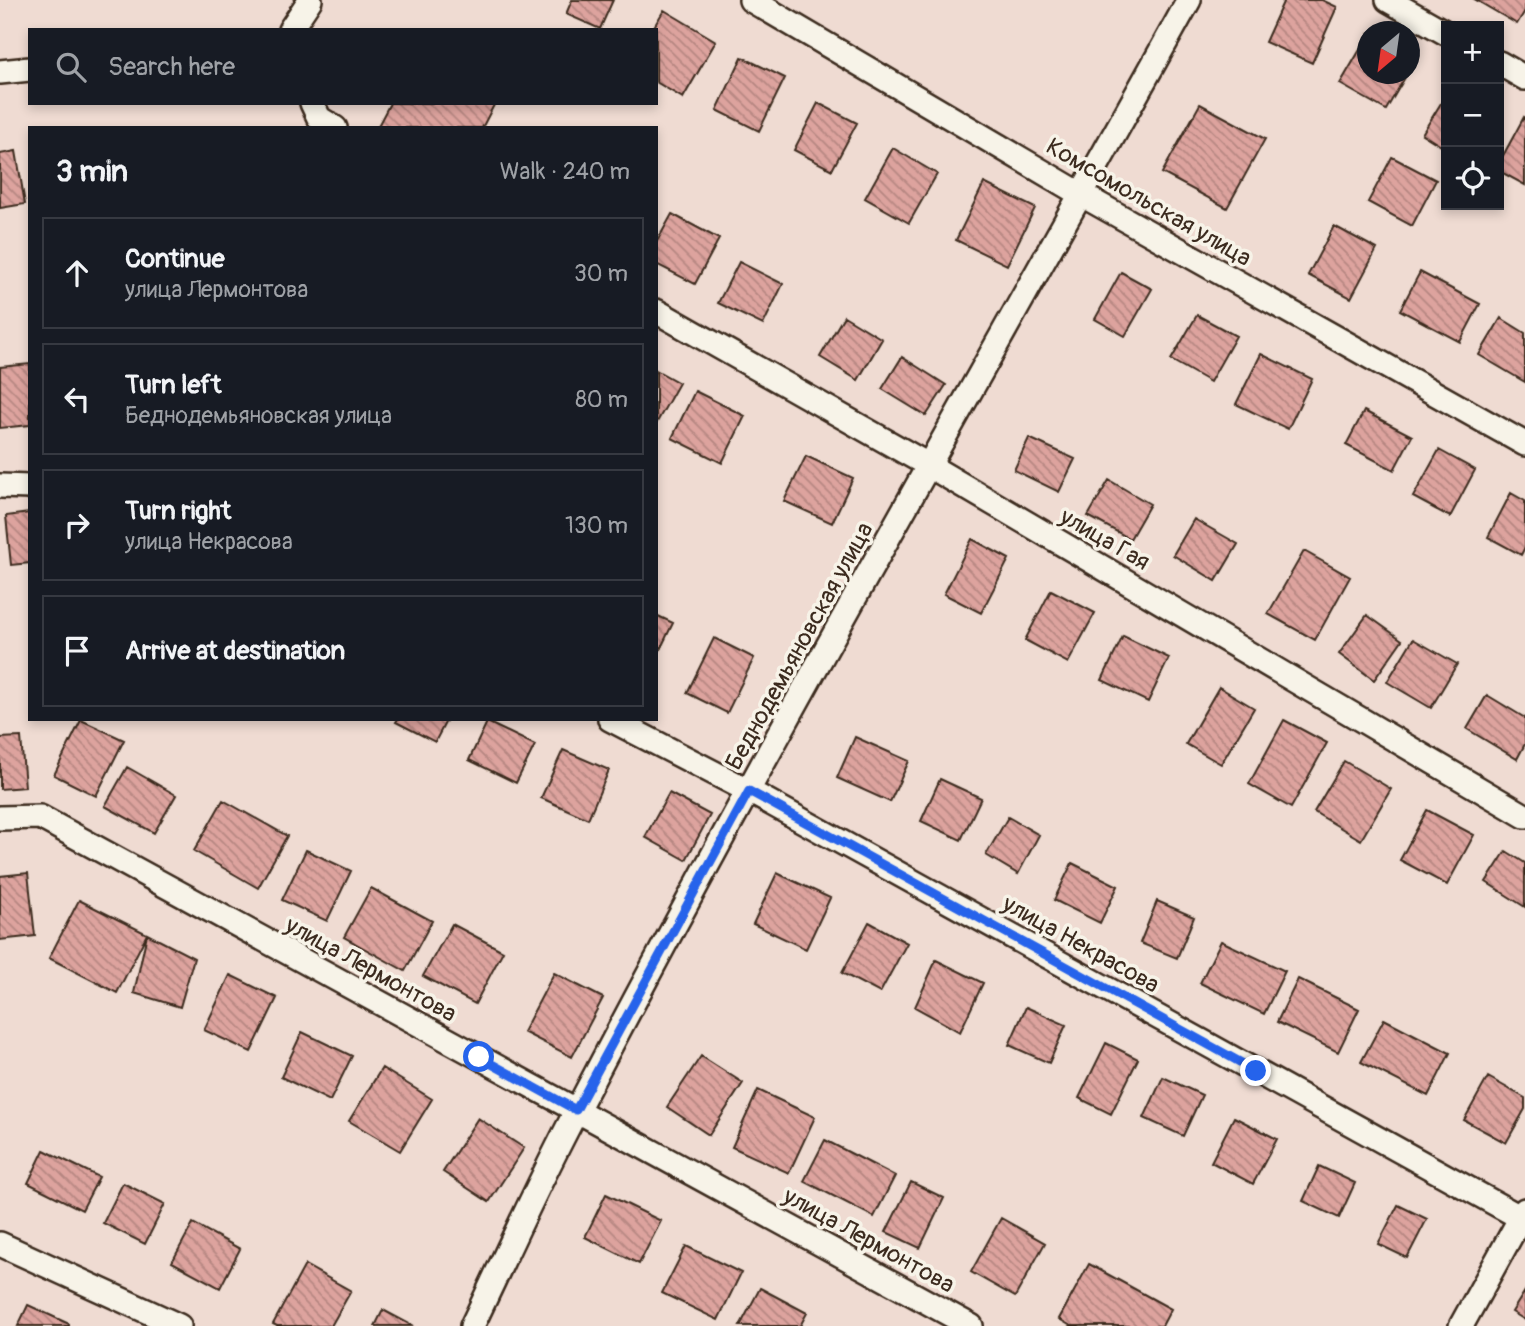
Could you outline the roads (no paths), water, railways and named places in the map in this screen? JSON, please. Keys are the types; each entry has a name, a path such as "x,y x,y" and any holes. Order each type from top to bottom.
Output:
{"street":[{"path":"291,28 310,0"},
{"name":"Комсомольская улица","path":"751,0 1082,195 1525,444"},
{"name":"Беднодемьяновская улица","path":"472,1326 576,1110 928,465 1082,195 1189,0"},
{"path":"1388,0 1441,30"},
{"path":"1504,66 1525,78"},
{"path":"0,72 28,69"},
{"path":"313,105 318,118 332,126"},
{"name":"улица Гая","path":"658,312 928,465 1525,816"},
{"path":"0,486 28,487"},
{"name":"улица Некрасова","path":"614,721 749,791 1524,1216"},
{"name":"улица Лермонтова","path":"0,818 40,817 971,1326"},
{"path":"1461,1326 1524,1216"},
{"path":"0,1244 179,1326"}]}
